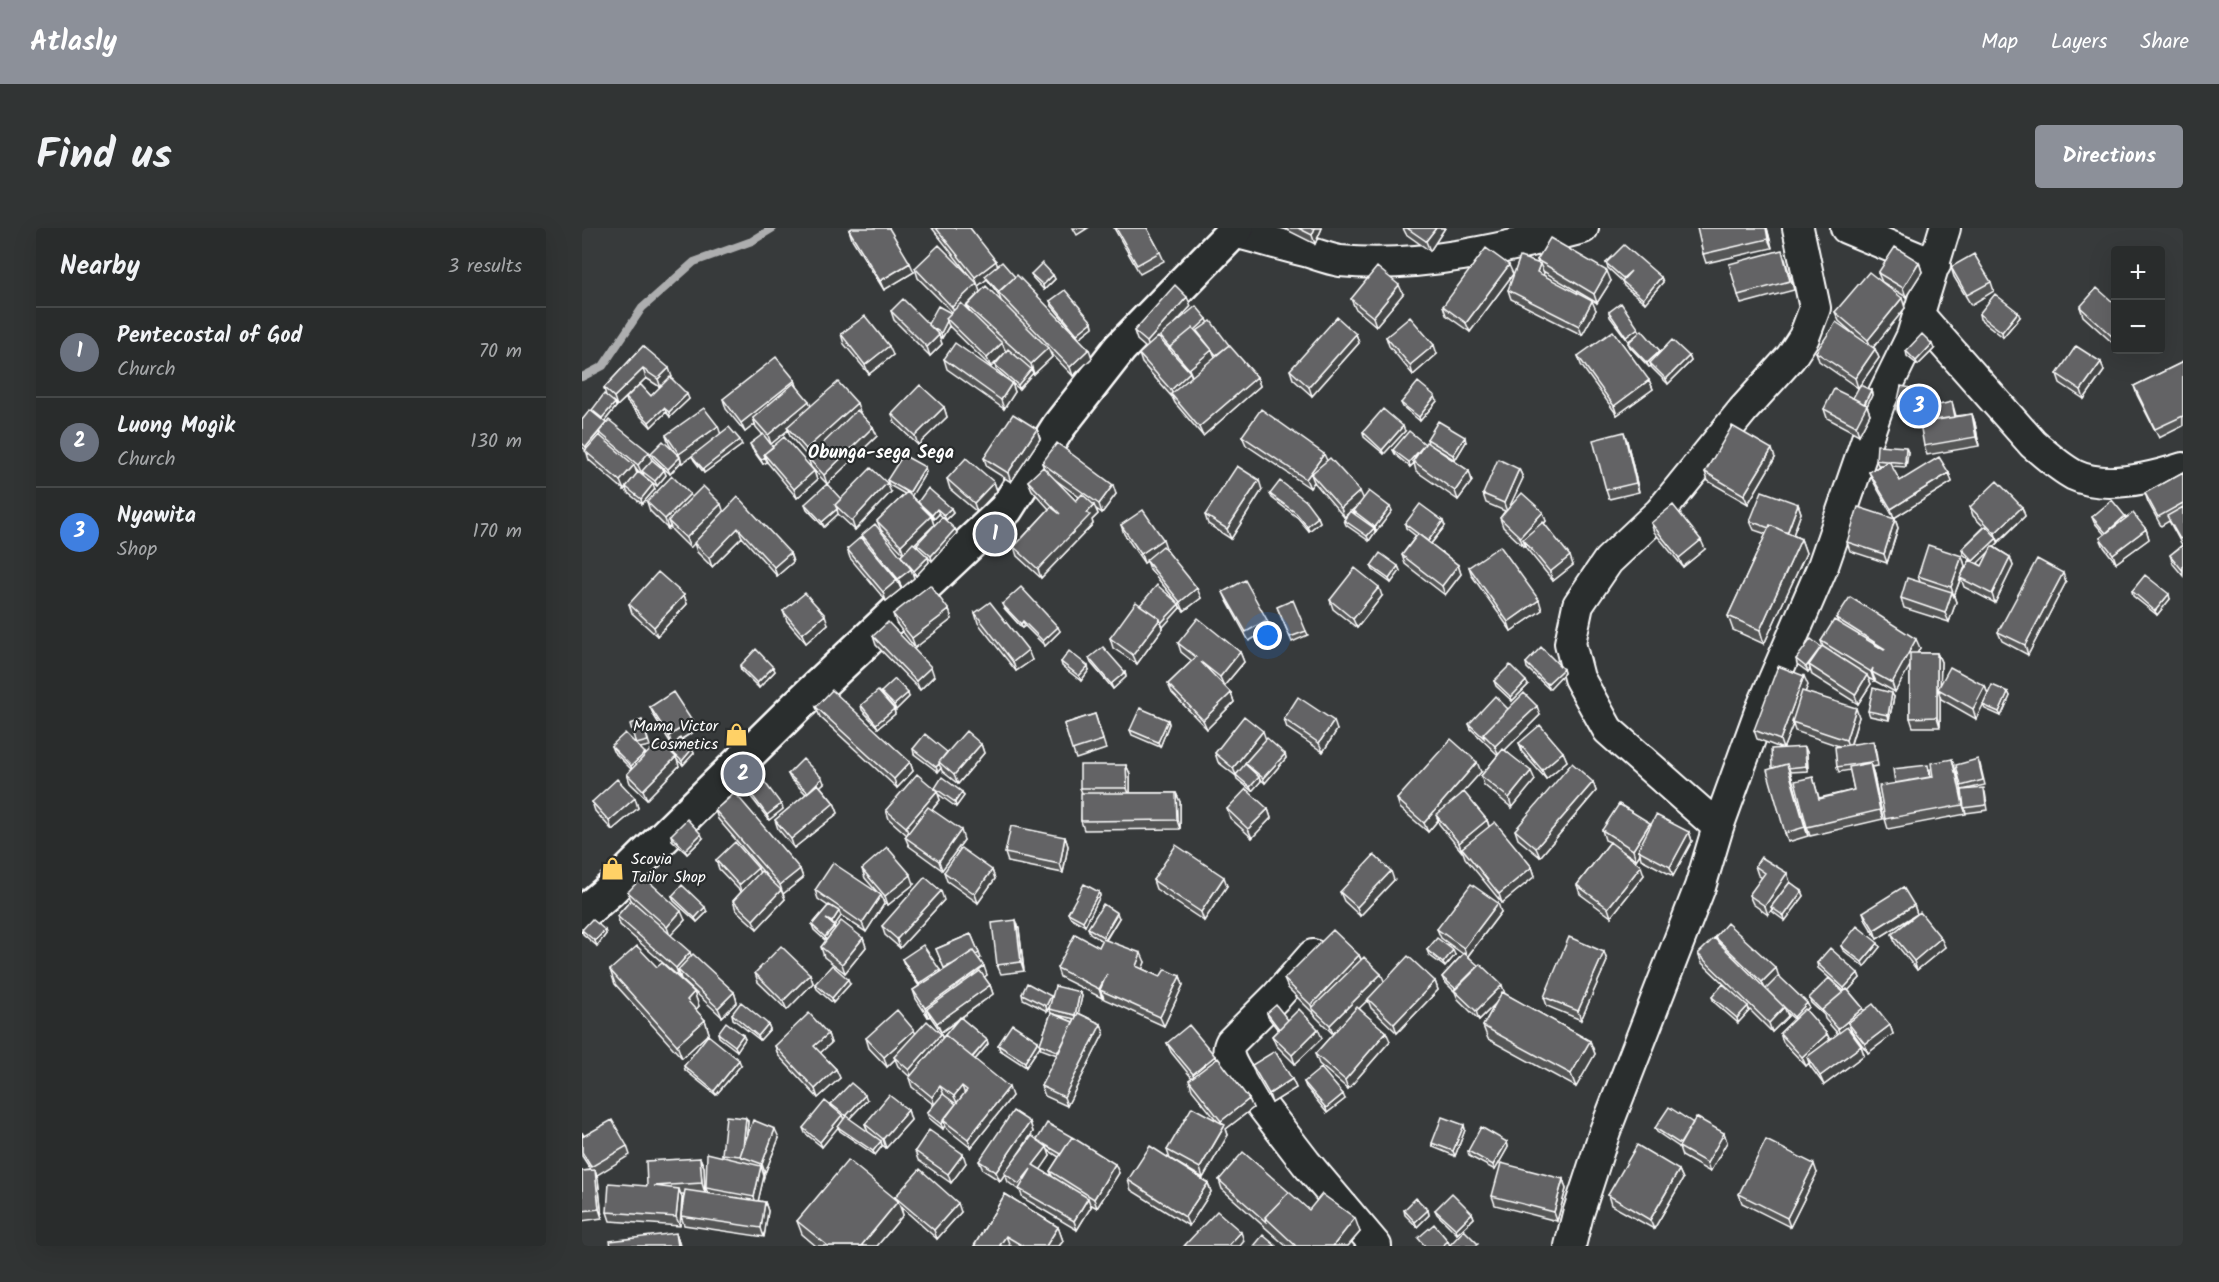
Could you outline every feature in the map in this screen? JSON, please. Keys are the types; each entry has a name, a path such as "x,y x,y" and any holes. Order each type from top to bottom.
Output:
{"street":[{"path":"582,914 610,890 796,707 1006,509 1059,426 1120,348 1236,230 1338,261 1378,262 1471,253 1527,243 1583,228"},
{"path":"1718,827 1608,730 1579,678 1570,643 1578,605 1608,561 1660,512 1743,410 1791,357 1804,337 1815,309 1798,228"},
{"path":"1846,228 1935,265"},
{"path":"1570,1246 1605,1131 1700,887 1718,827 1759,714 1823,566 1880,401 1912,336 1945,228"},
{"path":"1919,315 2033,444 2075,476 2127,481 2183,468"},
{"path":"1319,949 1278,996 1236,1037 1228,1047 1230,1060 1293,1146 1376,1246"}],"building":[{"path":"852,228 889,228 910,263 880,281 849,230"},
{"path":"936,228 970,228 996,261 975,277"},
{"path":"1116,228 1147,228 1160,252 1137,265"},
{"path":"1298,228 1315,228 1312,235"},
{"path":"1407,228 1436,228 1426,241"},
{"path":"1697,228 1766,228 1768,239 1703,254"},
{"path":"1550,238 1607,271 1594,294 1537,260"},
{"path":"939,245 977,283 952,307 915,268"},
{"path":"1624,245 1661,277 1643,299 1622,281 1631,271 1623,278 1606,263"},
{"path":"1895,247 1919,262 1903,288 1878,273"},
{"path":"1486,248 1509,265 1466,323 1443,306"},
{"path":"1782,250 1790,281 1738,295 1729,264"},
{"path":"1974,254 1991,282 1967,295 1951,267"},
{"path":"1520,257 1540,264 1537,272 1592,301 1579,326 1508,290"},
{"path":"1002,262 1015,277 999,292 985,276"},
{"path":"1042,263 1053,275 1043,285 1031,274"},
{"path":"1377,267 1399,285 1373,317 1351,299"},
{"path":"1869,272 1902,298 1868,340 1835,312"},
{"path":"1017,275 1089,349 1070,367 998,292"},
{"path":"1175,285 1187,297 1147,342 1134,331"},
{"path":"986,286 1048,348 1031,364 967,306"},
{"path":"2097,288 2111,300 2111,335 2080,307"},
{"path":"1065,290 1092,322 1077,334 1050,301"},
{"path":"1995,294 2018,312 2002,332 1979,314"},
{"path":"903,299 939,335 927,347 891,311"},
{"path":"961,303 1002,343 987,358 946,318"},
{"path":"1621,303 1638,328 1626,337 1609,312"},
{"path":"938,306 951,313 946,318 947,321 941,333 928,324"},
{"path":"1196,306 1207,319 1170,347 1171,349 1160,336"},
{"path":"865,316 889,346 865,365 841,334"},
{"path":"1337,317 1356,334 1309,387 1290,370"},
{"path":"1410,317 1434,345 1410,365 1386,337"},
{"path":"1211,321 1229,345 1216,355 1197,331"},
{"path":"1836,322 1875,349 1855,378 1816,352"},
{"path":"1193,328 1212,350 1189,369 1170,347"},
{"path":"1642,330 1660,351 1647,363 1628,343"},
{"path":"1613,331 1649,380 1614,406 1578,356"},
{"path":"1922,334 1932,344 1916,361 1906,351"},
{"path":"1158,337 1190,372 1171,390 1139,354"},
{"path":"1672,340 1689,356 1666,379 1650,363"},
{"path":"955,343 1012,383 1001,400 944,359"},
{"path":"1229,345 1257,377 1199,427 1171,394"},
{"path":"643,346 669,368 658,379 643,369 614,397 604,388"},
{"path":"2076,346 2101,362 2081,390 2057,374"},
{"path":"1008,349 1031,369 1018,385 995,365"},
{"path":"776,357 795,380 741,423 723,399"},
{"path":"2183,362 2183,416 2155,429 2134,386"},
{"path":"670,377 687,394 669,412 664,408 649,422 626,398 640,384 651,396"},
{"path":"838,382 857,403 806,449 787,427"},
{"path":"1418,382 1435,396 1419,417 1401,403"},
{"path":"794,383 809,401 768,435 753,418"},
{"path":"920,385 944,407 915,436 892,414"},
{"path":"1860,385 1871,390 1864,404 1853,398"},
{"path":"1901,386 1925,391 1919,414 1896,409"},
{"path":"1834,389 1867,405 1856,426 1824,409"},
{"path":"604,394 615,403 602,418 592,410"},
{"path":"1952,402 1955,417 1934,420 1930,407"},
{"path":"704,408 718,426 679,454 666,435"},
{"path":"1261,409 1324,454 1306,479 1242,436"},
{"path":"1383,409 1403,426 1382,450 1363,432"},
{"path":"590,410 606,423 586,447 582,443 582,420"},
{"path":"857,410 873,427 824,475 808,458"},
{"path":"1013,414 1037,429 1008,473 984,458"},
{"path":"1972,414 1976,437 1924,446 1920,423"},
{"path":"609,420 649,452 638,465 599,432"},
{"path":"1438,421 1465,437 1453,455 1427,439"},
{"path":"1732,426 1772,449 1744,495 1705,472"},
{"path":"729,427 740,440 703,469 692,456"},
{"path":"1409,431 1425,444 1409,462 1393,450"},
{"path":"1624,432 1636,483 1606,490 1593,440"},
{"path":"763,434 773,447 764,454 765,457 761,460 750,444"},
{"path":"599,435 634,465 620,481 585,451"},
{"path":"784,437 814,471 794,489 764,454"},
{"path":"663,441 680,457 668,469 651,453"},
{"path":"1426,442 1469,471 1455,491 1413,461"},
{"path":"1057,443 1113,485 1099,504 1042,463"},
{"path":"1877,445 1906,447 1905,463 1876,460"},
{"path":"903,455 925,467 909,493 887,480"},
{"path":"1939,457 1949,473 1891,509 1869,472 1889,461 1900,481"},
{"path":"966,458 994,482 974,503 947,479"},
{"path":"1330,458 1360,491 1341,508 1311,474"},
{"path":"1498,459 1519,469 1504,503 1483,494"},
{"path":"652,460 664,470 655,481 642,471"},
{"path":"1237,466 1259,480 1227,529 1205,515"},
{"path":"1043,467 1076,501 1082,494 1094,505 1087,513 1090,515 1038,569 1014,547 1051,507 1060,514 1028,481"},
{"path":"871,468 887,483 852,521 835,505"},
{"path":"638,472 653,484 641,499 626,487"},
{"path":"2183,472 2183,503 2158,517 2145,493"},
{"path":"672,476 690,494 665,519 647,502"},
{"path":"1280,481 1306,501 1318,517 1307,526 1296,513 1270,494"},
{"path":"1997,481 2022,507 1995,533 1970,507"},
{"path":"827,484 841,499 835,505 837,509 822,522 805,504"},
{"path":"703,486 721,504 686,538 668,521"},
{"path":"928,488 951,508 944,515 937,509 932,515 918,502"},
{"path":"1369,491 1390,507 1375,527 1354,511"},
{"path":"1762,491 1798,504 1787,533 1770,525 1769,528 1750,521"},
{"path":"907,492 931,516 901,545 877,521"},
{"path":"1522,493 1543,512 1520,537 1500,518"},
{"path":"738,497 790,553 774,567 738,528 709,558 694,543"},
{"path":"2112,500 2125,516 2106,533 2092,517"},
{"path":"1420,504 1443,521 1428,541 1405,524"},
{"path":"1673,505 1701,540 1679,558 1651,523"},
{"path":"1858,507 1895,519 1884,554 1847,542"},
{"path":"2183,507 2183,537 2180,539 2167,516"},
{"path":"1143,510 1163,539 1141,554 1121,525"},
{"path":"1350,511 1374,528 1367,536 1344,520"},
{"path":"2133,513 2146,529 2113,554 2100,538"},
{"path":"942,517 955,529 931,556 917,544"},
{"path":"1543,522 1570,556 1550,572 1523,539"},
{"path":"875,524 911,569 898,579 862,535"},
{"path":"1770,525 1801,539 1760,630 1728,616"},
{"path":"1986,526 1997,538 1973,561 1962,549"},
{"path":"1418,534 1458,565 1442,586 1402,555"},
{"path":"861,537 897,580 883,592 847,549"},
{"path":"913,543 928,557 914,571 901,556"},
{"path":"1928,545 1962,556 1951,587 1918,576"},
{"path":"2183,545 2183,571 2170,555"},
{"path":"1163,546 1197,588 1180,602 1146,560"},
{"path":"1500,546 1539,600 1508,622 1469,567"},
{"path":"1992,546 2010,557 1992,594 1960,578 1970,560 1982,566"},
{"path":"1380,553 1398,566 1389,579 1371,566"},
{"path":"2037,559 2063,573 2025,645 1998,632"},
{"path":"1355,568 1379,587 1353,619 1330,600"},
{"path":"658,572 684,595 654,627 629,604"},
{"path":"2145,575 2169,594 2155,611 2132,591"},
{"path":"1907,578 1952,592 1945,613 1901,598"},
{"path":"1245,580 1267,620 1246,632 1223,592"},
{"path":"930,585 949,610 912,638 893,614"},
{"path":"1157,585 1179,604 1161,623 1160,619 1140,605"},
{"path":"1021,587 1058,627 1043,641 1023,621 1021,624 1002,604"},
{"path":"805,593 825,615 802,634 783,611"},
{"path":"1850,597 1916,639 1892,683 1872,672 1873,668 1871,672 1821,641 1834,620 1885,649 1836,618"},
{"path":"1293,600 1306,631 1290,637 1277,607"},
{"path":"990,602 1028,650 1013,662 975,613"},
{"path":"1136,602 1160,619 1133,655 1110,638"},
{"path":"1198,618 1240,652 1220,677 1201,662 1231,693 1203,720 1168,684 1196,657 1178,643"},
{"path":"888,622 931,667 916,681 873,636"},
{"path":"1811,639 1821,647 1806,667 1796,659"},
{"path":"1822,646 1867,675 1855,695 1809,665"},
{"path":"1103,647 1125,672 1111,684 1089,658"},
{"path":"1541,647 1563,669 1547,684 1526,663"},
{"path":"756,649 773,667 757,683 740,666"},
{"path":"1069,651 1088,666 1079,676 1061,662"},
{"path":"1910,653 1937,653 1937,717 1910,718"},
{"path":"1510,665 1526,681 1511,697 1494,681"},
{"path":"1778,666 1804,676 1780,740 1754,730"},
{"path":"1950,667 1985,686 1973,709 1938,689"},
{"path":"895,679 908,693 894,705 881,692"},
{"path":"1992,685 2008,692 1999,712 1983,705"},
{"path":"1873,688 1892,693 1888,715 1868,711"},
{"path":"832,690 910,762 894,779 816,707"},
{"path":"878,691 894,709 876,724 861,705"},
{"path":"1802,691 1856,708 1846,740 1792,722"},
{"path":"673,692 692,721 669,736 650,707"},
{"path":"1524,693 1537,706 1495,746 1483,734"},
{"path":"1495,696 1508,709 1483,734 1484,738 1469,724"},
{"path":"1298,697 1334,721 1319,743 1284,719"},
{"path":"1140,708 1168,720 1158,742 1130,730"},
{"path":"1095,714 1103,740 1072,750 1064,724"},
{"path":"1244,716 1263,731 1233,768 1215,753"},
{"path":"642,720 648,741 636,744 630,724"},
{"path":"1540,725 1563,752 1542,770 1519,743"},
{"path":"966,731 981,744 954,775 939,762"},
{"path":"625,733 645,753 631,766 611,746"},
{"path":"925,734 947,752 936,767 913,749"},
{"path":"680,738 692,749 682,761 670,750"},
{"path":"1267,738 1285,754 1263,778 1245,763"},
{"path":"1451,739 1477,762 1424,823 1397,799"},
{"path":"659,741 676,757 643,790 627,774"},
{"path":"1873,741 1877,761 1837,767 1835,747"},
{"path":"1805,747 1806,766 1788,768 1787,764 1772,768 1771,749"},
{"path":"1503,749 1531,771 1509,798 1481,776"},
{"path":"803,759 822,778 808,792 788,774"},
{"path":"1952,759 1963,805 1885,819 1879,786 1933,777 1931,763"},
{"path":"1978,759 1983,780 1961,786 1956,765"},
{"path":"1572,763 1593,782 1536,848 1515,830"},
{"path":"1870,763 1880,810 1807,827 1795,781 1813,777 1819,799 1854,790 1849,767"},
{"path":"1245,764 1259,777 1250,787 1236,775"},
{"path":"1787,764 1805,827 1785,833 1767,770"},
{"path":"1080,765 1126,765 1127,788 1080,788"},
{"path":"1928,765 1930,777 1895,783 1893,769"},
{"path":"757,772 781,804 767,815 743,783"},
{"path":"917,774 937,791 906,827 886,810"},
{"path":"942,777 962,792 955,802 935,788"},
{"path":"617,779 635,798 609,821 592,802"},
{"path":"818,784 834,803 791,839 775,820"},
{"path":"1984,788 1986,805 1964,808 1962,790"},
{"path":"1246,789 1268,809 1248,829 1227,809"},
{"path":"1464,792 1487,820 1459,843 1436,815"},
{"path":"735,793 800,869 780,885 715,810"},
{"path":"1081,793 1176,793 1177,820 1081,821"},
{"path":"1619,804 1650,823 1633,850 1602,830"},
{"path":"928,807 961,830 939,861 905,837"},
{"path":"1656,815 1689,832 1670,867 1638,850"},
{"path":"687,819 701,834 685,850 671,835"},
{"path":"1495,822 1532,867 1499,894 1462,848"},
{"path":"1011,826 1065,837 1060,864 1005,853"},
{"path":"735,842 758,868 739,885 716,860"},
{"path":"1610,842 1641,866 1608,908 1577,885"},
{"path":"1176,845 1224,877 1201,912 1153,880"},
{"path":"887,847 911,875 885,896 862,869"},
{"path":"961,848 992,870 975,894 944,872"},
{"path":"1374,855 1391,871 1357,907 1340,892"},
{"path":"1761,857 1787,873 1765,906 1749,895 1765,873 1755,866"},
{"path":"833,863 881,895 862,923 815,890"},
{"path":"761,871 781,890 753,920 733,901"},
{"path":"643,876 681,911 667,927 628,892"},
{"path":"925,877 941,891 897,939 882,926"},
{"path":"1790,882 1802,891 1784,916 1771,907"},
{"path":"1084,884 1099,892 1083,921 1068,913"},
{"path":"1471,884 1498,903 1464,948 1437,929"},
{"path":"682,885 705,907 695,918 672,896"},
{"path":"1903,887 1914,905 1874,930 1863,912"},
{"path":"631,900 690,952 676,968 617,916"},
{"path":"1103,904 1117,913 1103,937 1088,928"},
{"path":"829,905 839,911 832,922 826,919 834,926 825,937 812,925"},
{"path":"1920,912 1941,938 1914,961 1892,934"},
{"path":"592,919 605,930 595,941 582,930"},
{"path":"1016,920 1021,962 997,965 992,923"},
{"path":"841,921 863,938 842,964 821,947"},
{"path":"1727,923 1776,968 1762,982 1715,937"},
{"path":"1857,926 1878,943 1862,962 1841,946"},
{"path":"1333,930 1359,955 1311,1005 1284,979"},
{"path":"971,934 979,953 976,955 973,951 944,968 936,949"},
{"path":"1075,934 1099,947 1103,939 1141,953 1136,966 1160,977 1165,969 1180,976 1160,1017 1100,990 1107,974 1099,989 1057,968"},
{"path":"1569,937 1604,952 1578,1011 1544,997"},
{"path":"1437,938 1453,950 1443,963 1427,950"},
{"path":"1714,938 1784,1007 1769,1023 1698,954"},
{"path":"923,945 940,970 919,984 902,959"},
{"path":"637,946 657,967 662,963 694,992 687,1000 705,1020 677,1045 610,970"},
{"path":"781,946 810,974 783,1001 755,973"},
{"path":"1830,948 1858,973 1844,988 1817,963"},
{"path":"973,951 984,966 925,1008 913,990"},
{"path":"1464,953 1479,966 1456,989 1442,977"},
{"path":"693,954 734,992 718,1008 678,970"},
{"path":"1408,956 1435,981 1394,1024 1368,999"},
{"path":"1364,957 1381,974 1330,1025 1312,1008"},
{"path":"1480,964 1502,985 1476,1011 1454,990"},
{"path":"832,965 848,979 832,998 815,984"},
{"path":"980,971 990,985 937,1023 927,1009"},
{"path":"1779,976 1807,1003 1794,1017 1766,989"},
{"path":"1829,978 1843,992 1822,1010 1823,1012 1809,998"},
{"path":"1027,983 1051,996 1046,1006 1022,994"},
{"path":"1723,984 1748,1006 1737,1018 1712,997"},
{"path":"1055,986 1080,992 1075,1015 1049,1009"},
{"path":"1847,989 1863,1008 1838,1029 1822,1010"},
{"path":"1502,992 1590,1041 1571,1074 1483,1026"},
{"path":"741,1002 768,1024 758,1036 732,1014"},
{"path":"1873,1004 1890,1025 1865,1044 1848,1023"},
{"path":"1276,1005 1288,1020 1279,1029 1267,1013"},
{"path":"1357,1007 1386,1032 1345,1080 1315,1054"},
{"path":"1299,1009 1318,1029 1292,1055 1272,1036"},
{"path":"1805,1009 1827,1034 1802,1057 1780,1033"},
{"path":"897,1010 914,1030 884,1057 866,1038"},
{"path":"809,1013 828,1034 814,1046 836,1069 815,1089 775,1046"},
{"path":"1051,1013 1073,1022 1059,1052 1040,1044"},
{"path":"1078,1013 1101,1024 1064,1097 1041,1086"},
{"path":"960,1017 987,1040 972,1057 945,1035"},
{"path":"927,1021 941,1034 909,1070 894,1057"},
{"path":"726,1022 743,1035 735,1046 718,1033"},
{"path":"1012,1024 1038,1041 1025,1062 998,1045"},
{"path":"1189,1025 1215,1056 1193,1074 1167,1043"},
{"path":"1847,1027 1861,1046 1820,1076 1807,1057"},
{"path":"708,1035 739,1060 714,1091 684,1066"},
{"path":"945,1035 1009,1087 968,1139 943,1120 967,1090 962,1086 954,1096 940,1086 932,1097 909,1078"},
{"path":"1275,1051 1292,1079 1269,1094 1252,1065"},
{"path":"1218,1058 1249,1099 1221,1121 1189,1080"},
{"path":"1321,1068 1343,1094 1326,1108 1304,1082"},
{"path":"851,1083 865,1095 846,1116 831,1104"},
{"path":"943,1094 956,1104 941,1124 927,1113"},
{"path":"889,1095 908,1110 883,1139 865,1124"},
{"path":"825,1101 842,1115 820,1142 803,1128"},
{"path":"1192,1107 1225,1125 1200,1168 1167,1150"},
{"path":"1669,1107 1693,1123 1680,1144 1655,1128"},
{"path":"1013,1111 1030,1122 996,1172 979,1161"},
{"path":"726,1116 746,1118 740,1156 722,1154"},
{"path":"846,1116 881,1141 873,1151 838,1127"},
{"path":"1442,1117 1464,1125 1453,1151 1432,1143"},
{"path":"1696,1117 1724,1133 1707,1163 1679,1147"},
{"path":"612,1120 627,1146 591,1167 582,1152 582,1137"},
{"path":"753,1120 775,1129 762,1164 740,1156"},
{"path":"1047,1123 1072,1137 1061,1154 1037,1140"},
{"path":"1481,1127 1507,1142 1493,1165 1468,1151"},
{"path":"929,1130 963,1154 948,1174 915,1151"},
{"path":"1032,1136 1047,1147 1033,1165 1088,1198 1074,1221 1019,1189 1031,1169 1019,1184 1004,1173"},
{"path":"1072,1137 1115,1164 1094,1199 1050,1171"},
{"path":"1766,1140 1814,1164 1787,1218 1739,1194"},
{"path":"1637,1145 1679,1170 1650,1220 1608,1195"},
{"path":"1150,1146 1208,1183 1185,1217 1128,1180"},
{"path":"1243,1152 1289,1192 1265,1217 1266,1222 1219,1180"},
{"path":"707,1153 761,1166 754,1197 706,1188"},
{"path":"700,1158 702,1183 654,1186 679,1189 676,1217 607,1212 609,1183 647,1186 646,1161"},
{"path":"848,1160 898,1201 861,1246 828,1246 797,1221"},
{"path":"1501,1163 1563,1179 1554,1212 1492,1196"},
{"path":"920,1169 958,1203 934,1230 895,1197"},
{"path":"595,1170 599,1209 582,1211 582,1171"},
{"path":"685,1190 765,1202 761,1228 681,1216"},
{"path":"1289,1192 1309,1210 1322,1194 1355,1218 1333,1246 1296,1246 1265,1217"},
{"path":"1452,1193 1472,1213 1456,1229 1435,1210"},
{"path":"1005,1194 1058,1227 1046,1246 1023,1246 1006,1236 1000,1245 1002,1246 974,1246"},
{"path":"1416,1198 1428,1210 1415,1222 1404,1210"},
{"path":"1217,1211 1241,1232 1228,1246 1184,1246"},
{"path":"1434,1224 1448,1241 1442,1246 1425,1246 1418,1238"},
{"path":"1464,1230 1478,1244 1449,1246"},
{"path":"676,1233 678,1246 611,1246 610,1241"},
{"path":"1263,1235 1276,1246 1254,1246"}],"waterway":[{"path":"582,377 603,366 642,308 694,262 752,241 773,228"}],"place":[{"name":"Nyawita","path":"1919,406"},
{"name":"Pentecostal of God","path":"995,534"},
{"name":"Mama Victor Cosmetics","path":"736,735"},
{"name":"Luong Mogik","path":"743,774"},
{"name":"Scovia Tailor Shop","path":"613,868"}],"district":[{"name":"Obunga-sega Sega","path":"881,453"}]}
